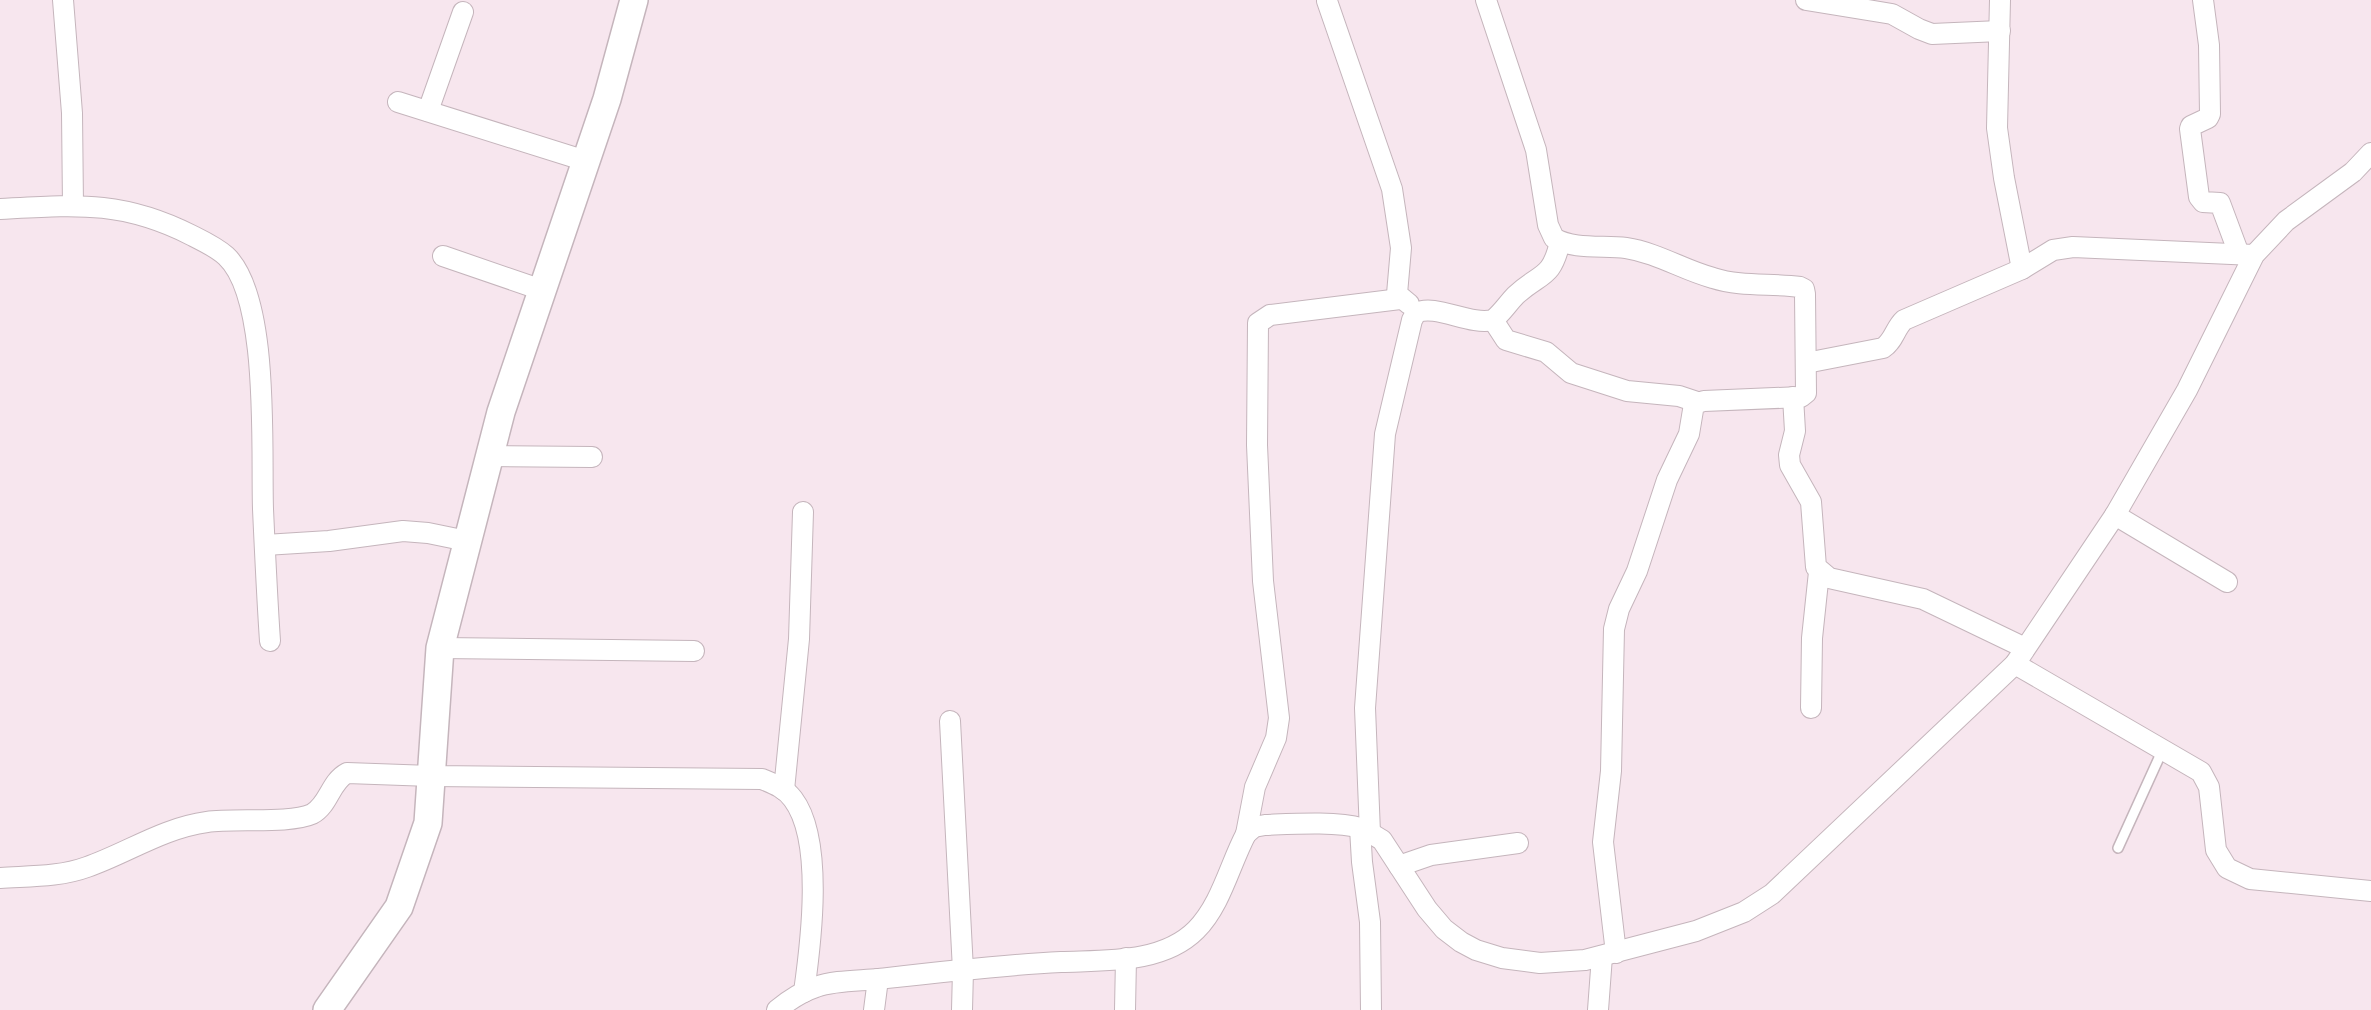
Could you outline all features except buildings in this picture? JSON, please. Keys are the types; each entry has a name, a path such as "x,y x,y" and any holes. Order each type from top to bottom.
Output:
{"main road":[{"path":"327,1010 399,907 428,823 440,648 501,412 607,99 634,0"}],"street":[{"path":"63,0 72,113 73,206"},
{"path":"1486,0 1536,150 1550,233 1560,242 1637,250 1666,258 1713,278 1733,282 1802,287 1805,294 1806,393 1803,396 1793,397 1697,402 1679,396 1634,393 1571,373 1546,352 1506,340 1493,320"},
{"path":"1806,0 1892,14 1932,34 2000,31"},
{"path":"2000,0 1997,128 2004,178 2022,269"},
{"path":"2203,0 2209,45 2210,114 2190,129 2199,197 2203,202 2220,203 2246,254"},
{"path":"1326,1 1392,189 1401,248 1397,294 1400,299 1419,311 1480,321 1493,320 1518,293 1550,270 1557,256 1560,242"},
{"path":"428,111 463,12"},
{"path":"398,102 586,161"},
{"path":"1246,834 1254,827 1265,825 1326,825 1365,830 1382,840 1427,909 1444,929 1476,950 1502,958 1540,963 1585,960 1696,932 1744,912 1772,894 2020,656 2115,514 2187,390 2246,254 2286,221 2353,172 2371,153"},
{"path":"0,209 73,206 114,208 141,214 168,223 213,246 226,256 237,270 246,288 259,355 270,641"},
{"path":"1806,363 1884,348 1904,320 2022,269 2053,250 2073,247 2246,254"},
{"path":"443,256 542,290"},
{"path":"777,1010 794,996 818,986 963,970 1145,956 1169,948 1196,931 1212,908 1246,834 1255,787 1275,738 1279,718 1265,601 1262,547 1257,445 1258,323 1270,315 1400,299"},
{"path":"1371,1010 1370,922 1362,862 1365,830 1365,708 1385,434 1412,320 1419,311"},
{"path":"1793,397 1795,431 1789,455 1790,465 1811,501 1815,560 1819,572 1812,638 1811,708"},
{"path":"1598,1010 1609,954 1603,842 1611,771 1614,629 1619,609 1637,571 1667,480 1689,434 1693,406 1697,402"},
{"path":"489,456 592,457"},
{"path":"784,790 800,639 803,512"},
{"path":"2115,514 2227,582"},
{"path":"265,545 329,541 403,531 428,533 467,542"},
{"path":"1819,572 1829,578 1923,600 2020,656 2193,765 2206,778 2209,787 2216,850 2227,868 2250,879 2371,891"},
{"path":"440,648 694,651"},
{"path":"950,721 963,970 962,1010"},
{"path":"0,878 66,873 84,868 157,835 207,822 309,815 323,804 335,782 347,773 762,779 784,790 793,799 802,814 809,846 813,909 804,992"},
{"path":"1399,866 1431,855 1518,843"},
{"path":"1125,1010 1126,958"},
{"path":"874,1010 878,979"}],"lane":[{"path":"2118,848 2163,748"}]}
